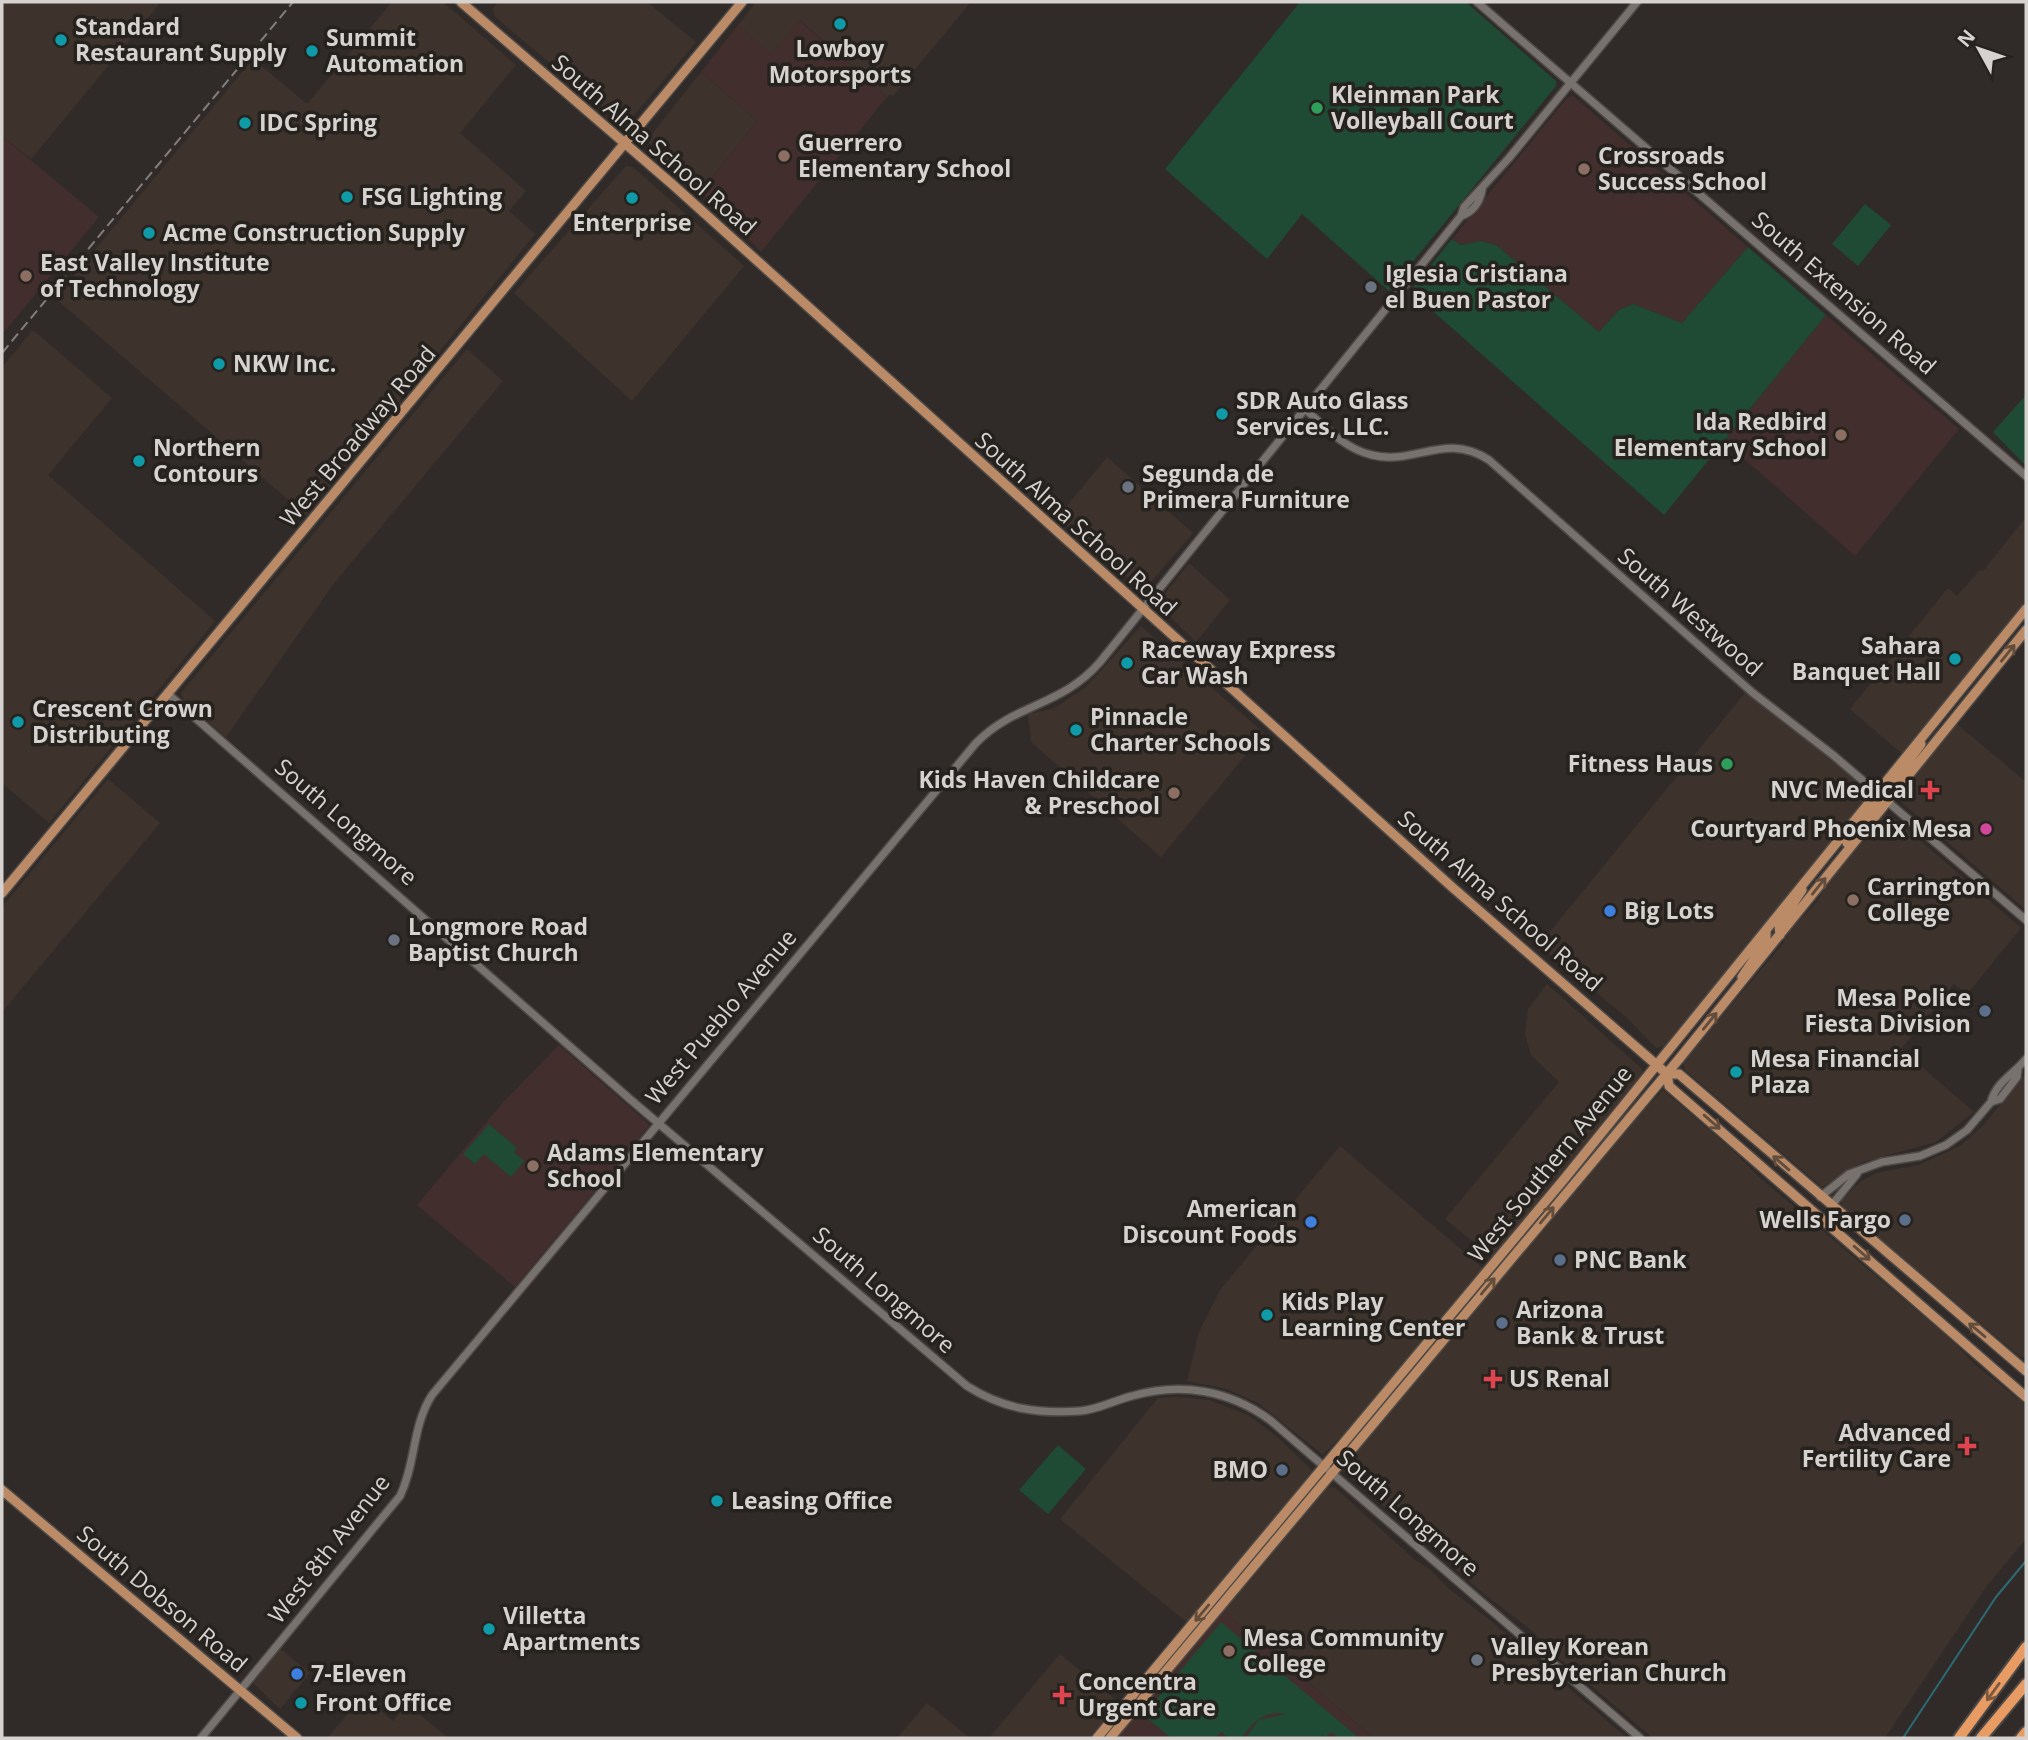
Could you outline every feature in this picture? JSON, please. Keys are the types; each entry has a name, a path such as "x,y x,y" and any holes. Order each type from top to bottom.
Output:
{"highway":[{"path":"1959,1738 2026,1647"},
{"path":"1981,1738 2026,1684"},
{"path":"2021,1738 2026,1732"}],"main road":[{"name":"South Alma School Road","path":"461,2 626,144 1452,887 1657,1065 1667,1074 1670,1086 2026,1397"},
{"name":"West Broadway Road","path":"2,893 742,2"},
{"name":"West Southern Avenue","path":"1110,1738 1227,1599 1328,1470 2026,609"},
{"path":"2025,632 2020,629 2026,619"},
{"name":"West Southern Avenue","path":"1097,1738 1259,1545 1328,1470 1667,1074 2025,632"},
{"path":"1959,691 1970,699"},
{"path":"1887,801 1887,791 1917,754 1925,733"},
{"path":"1843,856 1849,840 1877,804 1877,792"},
{"path":"1780,935 1779,925 1797,901 1809,876"},
{"path":"1737,989 1747,965 1766,941 1766,930"},
{"name":"South Alma School Road","path":"1667,1074 1679,1074 1820,1197 2025,1367"},
{"name":"South Dobson Road","path":"2,1490 297,1738"},
{"path":"1227,1599 1227,1590 1258,1553 1259,1545"}],"street":[{"name":"South Extension Road","path":"1478,2 2026,476"},
{"path":"1143,609 1461,216 1464,207 1482,190 1637,2"},
{"name":"South Westwood","path":"1305,409 1349,446 1373,456 1388,457 1455,446 1474,451 1489,460 1752,693 1877,792 2026,920"},
{"name":"West Pueblo Avenue","path":"455,1368 976,743 995,726 1063,695 1081,681 1143,609"},
{"name":"South Longmore","path":"168,694 658,1123 954,1376 986,1397 1025,1411 1080,1411 1150,1391 1206,1391 1234,1400 1263,1415 1640,1738"},
{"path":"1831,1206 1857,1174 1882,1162 1933,1152 1959,1137 1991,1102 1993,1094 2010,1073 2018,1069 2026,1059"},
{"path":"1820,1197 1850,1174 1857,1174"},
{"name":"West 8th Avenue","path":"201,1738 400,1496 410,1474 424,1408 455,1368"}],"shaded area":[{"path":"2,2 161,2 31,159 2,136"},
{"path":"392,2 443,2 516,65 460,133 526,191 509,211 535,234 306,515 55,298 253,59 307,104"},
{"path":"498,2 647,2 696,42 630,120 622,123 494,16 493,8"},
{"path":"756,2 970,3 893,96 890,94 887,97 800,20 771,55 738,25"},
{"name":"Guerrero Elementary School","path":"799,20 887,97 761,252 701,191 757,121 701,72 738,25 771,54"},
{"path":"701,72 757,121 701,191 652,147 648,139"},
{"name":"Crossroads Success School","path":"1573,96 1748,247 1682,323 1633,304 1619,310 1599,332 1496,245 1480,241 1461,245 1452,239 1567,98"},
{"name":"East Valley Institute of Technology","path":"2,136 99,217 2,335"},
{"path":"626,166 633,167 744,266 632,401 514,293"},
{"name":"Ida Redbird Elementary School","path":"1826,315 1959,429 1855,556 1724,441"},
{"path":"33,330 112,398 48,475 215,621 49,823 2,783 2,367"},
{"path":"467,349 503,381 335,582 226,737 184,701 181,693"},
{"path":"1107,457 1193,533 1143,591 1057,518"},
{"path":"2026,517 2026,602 1902,754 1850,709 1948,588 1957,596 1980,570 1983,571"},
{"path":"1189,563 1230,600 1196,642 1157,604"},
{"path":"1141,626 1264,733 1161,857 1031,742 1028,714 1053,709 1086,687"},
{"path":"1745,693 1816,745 1863,787 1867,796 1665,1046 1656,1048 1626,1017 1539,945"},
{"path":"1957,724 2026,782 2026,910 1900,801 1901,794"},
{"path":"108,779 160,823 2,1012 2,907"},
{"path":"1886,814 1892,816 2021,928 1967,994 1954,984 1901,1049 1974,1112 1936,1142 1863,1162 1822,1187 1685,1070 1683,1062 1782,945 1791,929 1818,901 1824,887"},
{"path":"1547,984 1640,1067 1644,1074 1492,1257 1445,1219 1559,1082 1531,1055 1525,1035 1528,1009"},
{"name":"Adams Elementary School","path":"559,1045 650,1125 515,1287 417,1205 504,1101"},
{"path":"2026,1073 2026,1356 2022,1358 1843,1208 1841,1200 1860,1182 1876,1173 1919,1165 1960,1146 1982,1127"},
{"path":"1663,1090 1728,1146 1758,1176 1955,1343 1974,1364 2026,1405 2026,1539 1986,1587 1885,1738 1653,1738 1556,1656 1530,1629 1483,1593 1341,1469 1612,1142"},
{"path":"1340,1146 1484,1269 1386,1390 1323,1455 1258,1403 1227,1389 1187,1381 1199,1332 1220,1290"},
{"path":"1158,1398 1209,1400 1248,1415 1275,1435 1314,1472 1189,1624 1060,1519"},
{"path":"1334,1487 1414,1559 1432,1571 1448,1588 1491,1621 1627,1738 1374,1738 1221,1609 1248,1583 1327,1488"},
{"name":"Mesa Community College","path":"1221,1609 1374,1738 1114,1738"},
{"path":"280,1648 310,1673 280,1709 253,1683"},
{"path":"1060,1654 1122,1705 1094,1738 989,1738"},
{"path":"363,1696 393,1721 407,1704 447,1737 327,1738"},
{"path":"927,1703 970,1738 897,1738"}],"green space":[{"path":"1300,2 1466,2 1556,81 1556,86 1389,291 1302,214 1267,259 1165,169"},
{"path":"1865,204 1891,225 1858,266 1832,244"},
{"path":"1452,239 1461,245 1480,241 1496,245 1599,332 1619,310 1633,304 1682,323 1748,247 1826,315 1664,515 1410,291"},
{"path":"2026,395 2026,466 1993,432"},
{"path":"489,1124 517,1148 514,1152 524,1161 511,1177 484,1154 475,1164 463,1154"},
{"path":"1058,1445 1086,1469 1048,1514 1019,1490"},
{"name":"Mesa Community College","path":"1221,1622 1359,1738 1339,1738 1331,1732 1326,1738 1321,1734 1322,1738 1245,1738 1259,1720 1286,1714 1279,1713 1260,1718 1242,1738 1229,1738 1221,1732 1215,1738 1171,1738 1146,1717 1145,1713"}],"waterway":[{"path":"1903,1738 1996,1597 2026,1561"}],"railway":[{"path":"2,353 293,2"}],"place":[{"name":"Lowboy Motorsports","path":"840,24"},
{"name":"Standard Restaurant Supply","path":"61,40"},
{"name":"Summit Automation","path":"312,51"},
{"name":"Kleinman Park Volleyball Court","path":"1317,108"},
{"name":"IDC Spring","path":"245,123"},
{"name":"Guerrero Elementary School","path":"784,156"},
{"name":"Crossroads Success School","path":"1584,169"},
{"name":"FSG Lighting","path":"347,197"},
{"name":"Enterprise","path":"632,198"},
{"name":"Acme Construction Supply","path":"149,233"},
{"name":"East Valley Institute of Technology","path":"26,276"},
{"name":"Iglesia Cristiana el Buen Pastor","path":"1371,287"},
{"name":"NKW Inc.","path":"219,364"},
{"name":"SDR Auto Glass Services, LLC.","path":"1222,414"},
{"name":"Ida Redbird Elementary School","path":"1841,435"},
{"name":"Northern Contours","path":"139,461"},
{"name":"Segunda de Primera Furniture","path":"1128,487"},
{"name":"Sahara Banquet Hall","path":"1955,659"},
{"name":"Raceway Express Car Wash","path":"1127,663"},
{"name":"Crescent Crown Distributing","path":"18,722"},
{"name":"Pinnacle Charter Schools","path":"1076,730"},
{"name":"Fitness Haus","path":"1727,764"},
{"name":"NVC Medical","path":"1930,790"},
{"name":"Kids Haven Childcare & Preschool","path":"1174,793"},
{"name":"Courtyard Phoenix Mesa","path":"1986,829"},
{"name":"Carrington College","path":"1853,900"},
{"name":"Big Lots","path":"1610,911"},
{"name":"Longmore Road Baptist Church","path":"394,940"},
{"name":"Mesa Police Fiesta Division","path":"1985,1011"},
{"name":"Mesa Financial Plaza","path":"1736,1072"},
{"name":"Adams Elementary School","path":"533,1166"},
{"name":"Wells Fargo","path":"1905,1220"},
{"name":"American Discount Foods","path":"1311,1222"},
{"name":"PNC Bank","path":"1560,1260"},
{"name":"Kids Play Learning Center","path":"1267,1315"},
{"name":"Arizona Bank & Trust","path":"1502,1323"},
{"name":"US Renal","path":"1493,1379"},
{"name":"Advanced Fertility Care","path":"1967,1446"},
{"name":"BMO","path":"1282,1470"},
{"name":"Leasing Office","path":"717,1501"},
{"name":"Villetta Apartments","path":"489,1629"},
{"name":"Mesa Community College","path":"1229,1651"},
{"name":"Valley Korean Presbyterian Church","path":"1477,1660"},
{"name":"7-Eleven","path":"297,1674"},
{"name":"Concentra Urgent Care","path":"1062,1695"},
{"name":"Front Office","path":"301,1703"}]}
